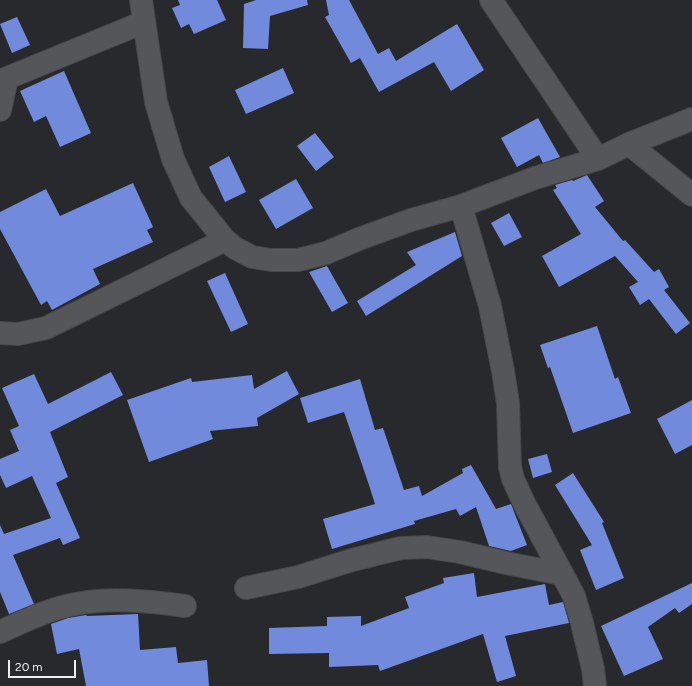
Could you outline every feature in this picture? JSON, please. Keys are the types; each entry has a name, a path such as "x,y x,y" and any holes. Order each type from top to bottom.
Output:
{"street":[{"path":"141,0 156,102 173,160 191,198 225,240 235,248 252,257 271,260 298,260 326,253 411,220 461,206 535,178 598,159 629,144 692,119"},
{"path":"491,0 598,159"},
{"path":"0,110 4,79 144,22"},
{"path":"629,144 692,195"},
{"path":"461,206 490,306 500,357 508,404 510,467 513,479 524,503 574,596 593,669 595,686"},
{"path":"0,333 18,334 46,328 225,240"},
{"path":"246,588 298,577 378,552 401,548 427,547 447,550 562,574"},
{"path":"0,632 39,614 76,604 114,600 154,602 185,606"}],"building":[{"path":"178,0 217,0 226,20 194,34 189,24 181,28 172,8 180,5"},
{"path":"256,0 307,0 308,5 270,16 268,49 243,48 244,4"},
{"path":"326,0 349,0 378,54 389,48 396,61 457,24 484,70 451,91 434,62 379,92 360,58 351,63 325,17 329,15"},
{"path":"17,17 30,45 12,53 0,24"},
{"path":"283,68 294,93 246,114 235,90"},
{"path":"64,71 91,133 60,147 46,116 34,122 20,91"},
{"path":"538,118 560,157 543,163 539,155 517,167 501,138"},
{"path":"315,133 334,157 316,171 297,146"},
{"path":"229,156 246,192 225,202 209,167"},
{"path":"587,175 604,201 595,207 623,241 625,240 654,272 659,269 669,287 664,290 690,323 676,334 649,299 640,305 629,287 638,282 615,256 559,287 542,256 581,234 553,190 557,188 555,185 573,181"},
{"path":"296,179 313,208 276,229 259,200"},
{"path":"133,183 153,227 147,230 153,242 93,269 100,284 52,310 47,301 41,305 0,229 0,212 46,189 60,216"},
{"path":"509,213 522,237 504,246 491,223"},
{"path":"455,232 462,256 366,316 357,301 416,265 407,252"},
{"path":"327,266 348,303 332,312 309,272"},
{"path":"225,273 248,324 231,332 207,281"},
{"path":"597,326 615,379 618,377 631,413 573,433 550,367 548,368 540,345"},
{"path":"287,371 299,394 257,418 258,426 210,431 213,439 149,462 127,400 191,378 192,382 252,375 254,389"},
{"path":"111,372 123,395 50,432 68,477 56,483 80,538 63,545 60,538 13,555 34,604 9,614 0,592 0,525 4,534 51,518 32,476 6,488 0,475 0,459 19,451 10,430 19,426 2,388 34,374 48,404"},
{"path":"360,379 375,430 383,428 404,490 419,486 422,496 463,473 462,469 471,465 496,509 511,504 527,545 511,551 489,546 476,507 460,516 456,509 414,521 415,524 332,549 323,519 375,504 344,412 308,423 300,398"},
{"path":"692,400 692,445 675,454 657,419"},
{"path":"547,454 552,472 533,478 528,459"},
{"path":"573,473 604,522 602,523 624,578 596,590 580,550 592,545 555,485"},
{"path":"474,573 477,597 545,584 549,605 563,602 569,623 505,636 516,676 497,682 483,634 380,671 378,665 329,667 329,653 269,654 269,628 327,626 327,617 361,616 361,626 409,608 405,597 444,583 443,578"},
{"path":"692,583 692,604 679,613 675,608 648,627 663,659 624,676 601,626"},
{"path":"138,614 140,650 176,647 178,663 207,660 209,686 86,686 79,649 57,654 51,624 68,618 86,615"}]}
